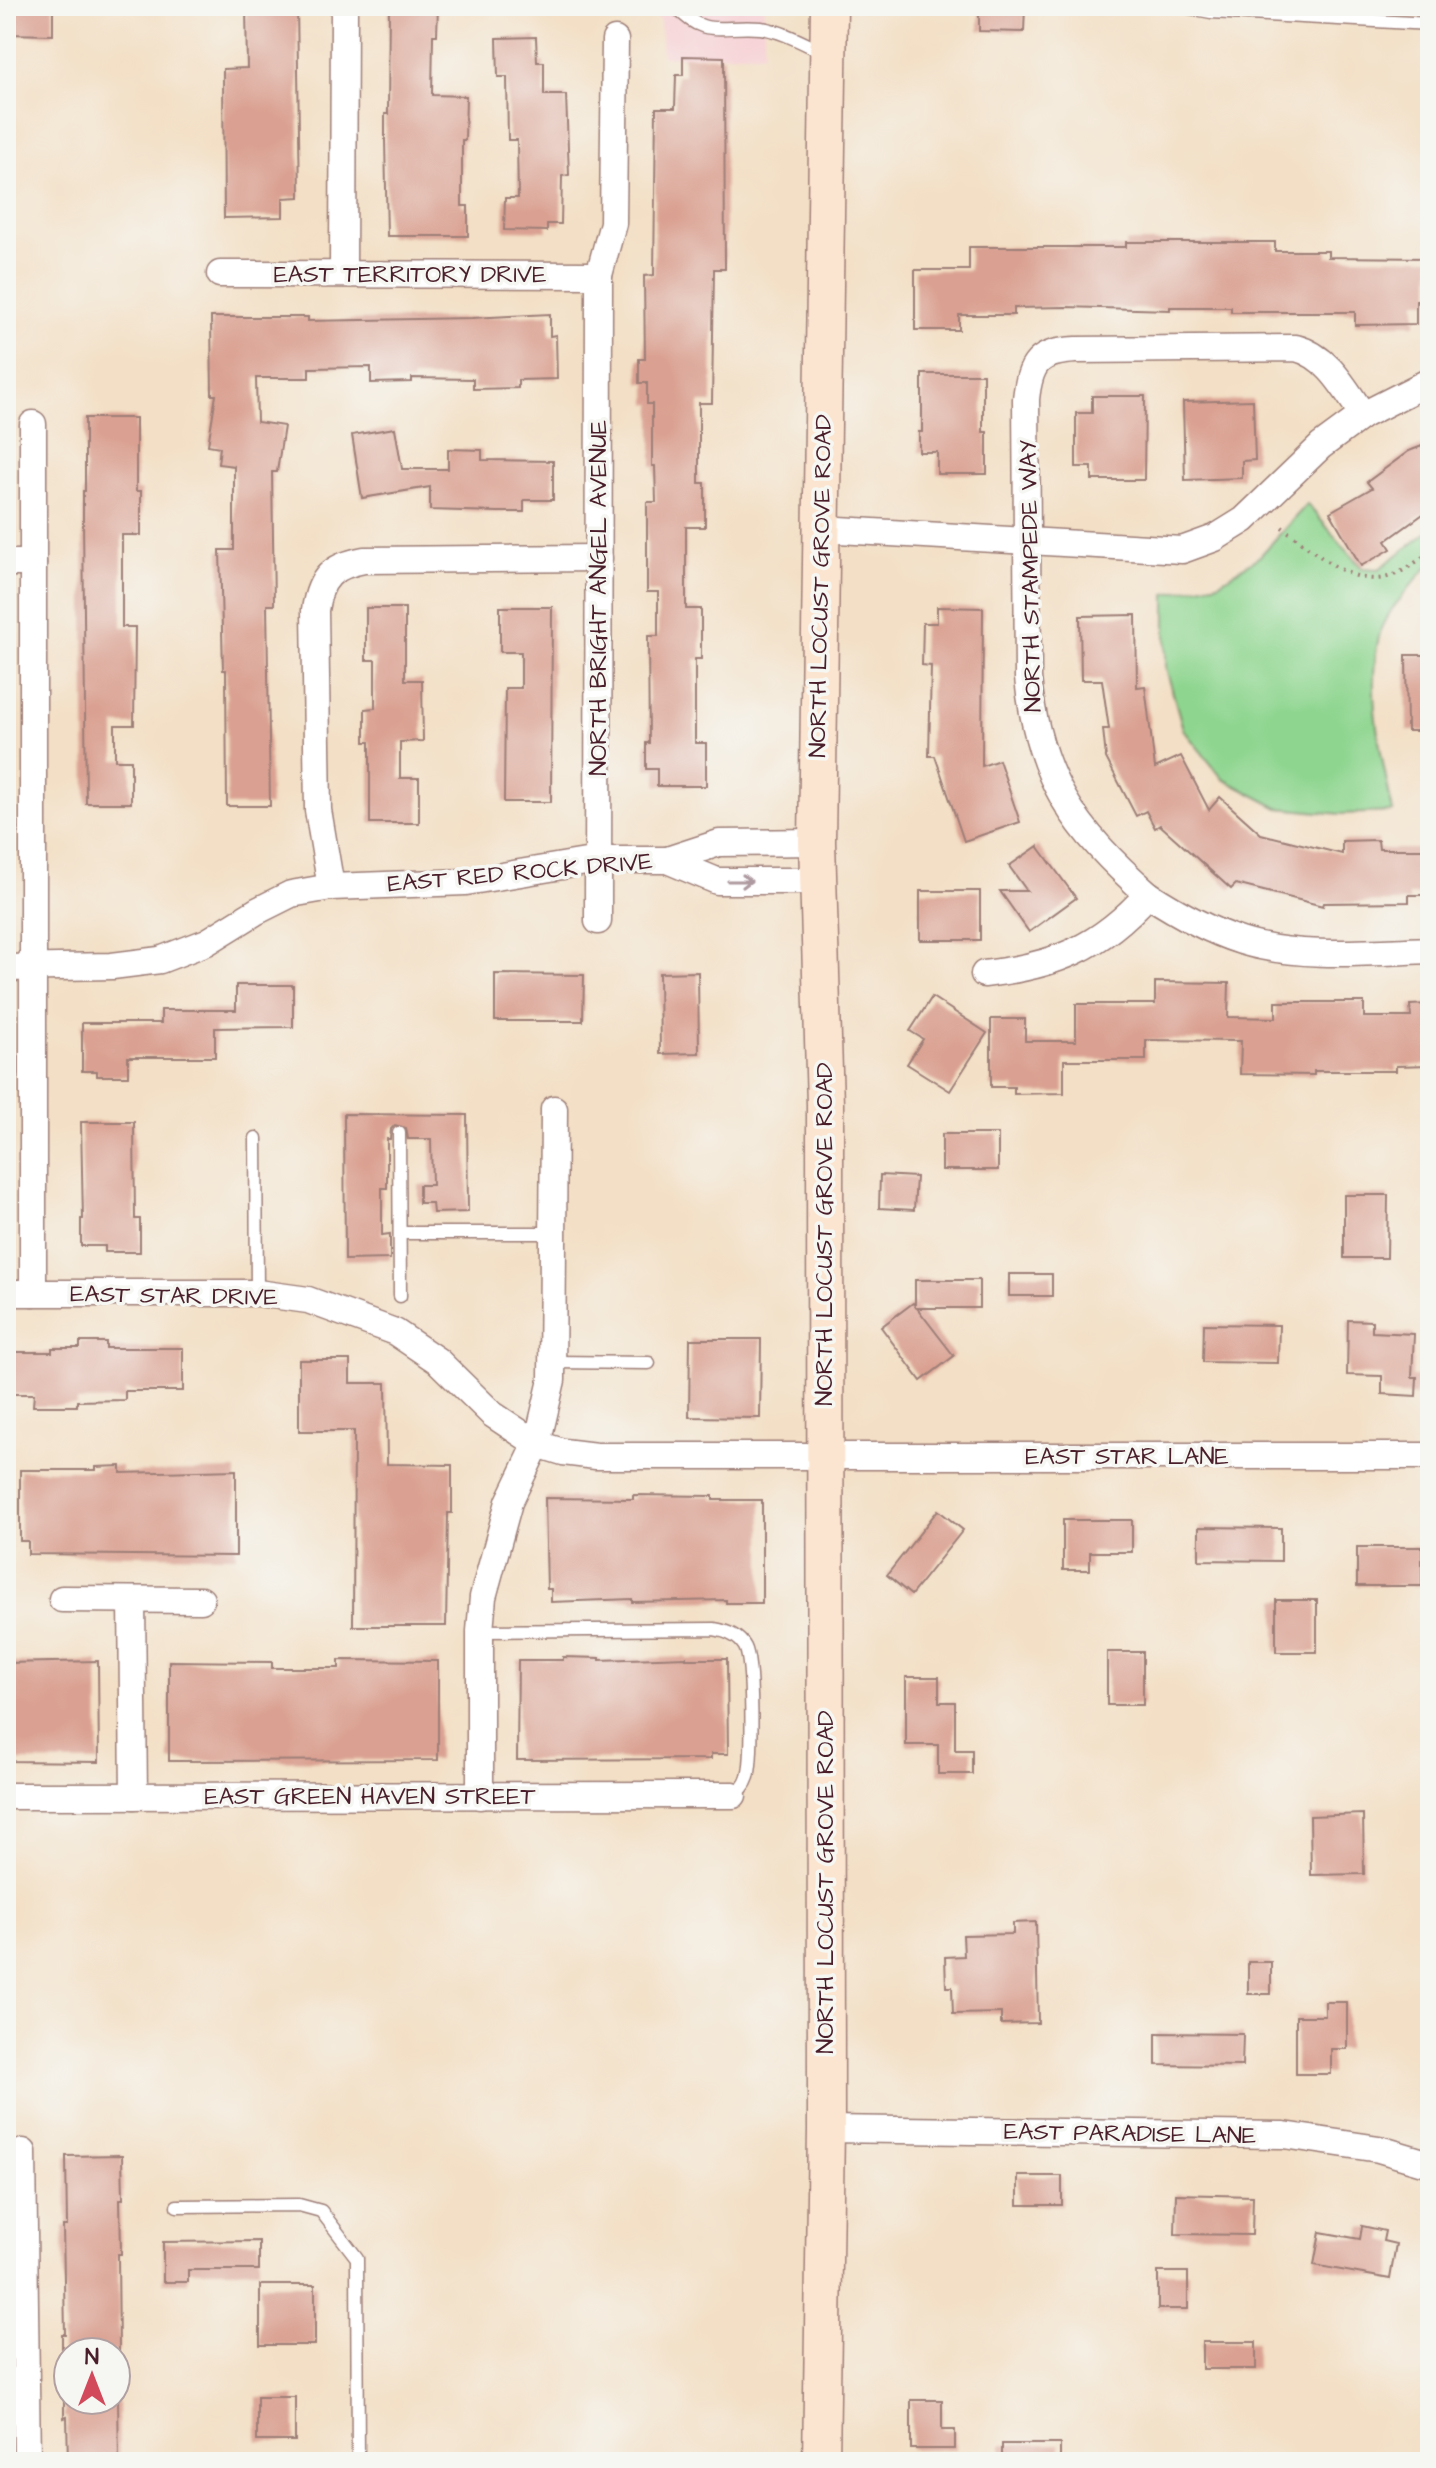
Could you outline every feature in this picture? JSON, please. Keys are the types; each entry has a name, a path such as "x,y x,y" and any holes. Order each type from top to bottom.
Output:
{"main road":[{"name":"NORTH LOCUST GROVE ROAD","path":"821,2462 826,2129 825,1104 817,842 829,6"}],"street":[{"path":"343,273 344,6"},
{"name":"NORTH BRIGHT ANGEL AVENUE","path":"598,921 599,275 613,223 615,40"},
{"name":"EAST TERRITORY DRIVE","path":"220,274 599,275"},
{"name":"NORTH STAMPEDE WAY","path":"1363,415 1328,367 1316,357 1296,348 1076,350 1042,357 1028,378 1026,399 1028,678 1032,715 1057,789 1076,820 1112,863 1148,894 1203,926 1244,942 1318,951 1430,950"},
{"path":"822,529 1182,550 1215,538 1244,520 1321,446 1363,415 1430,381"},
{"path":"33,424 33,1293"},
{"path":"331,887 318,810 317,775 315,610 318,590 325,579 336,569 364,560 599,558"},
{"path":"6,563 33,563"},
{"name":"EAST RED ROCK DRIVE","path":"6,968 112,966 160,960 207,942 291,894 331,887 466,882 598,860 667,860 719,843 817,842"},
{"name":"EAST RED ROCK DRIVE","path":"667,860 717,881 818,881"},
{"path":"984,974 1022,970 1054,961 1090,943 1125,920 1148,894"},
{"path":"480,1796 480,1631 483,1597 509,1502 537,1444 552,1380 554,1109"},
{"name":"EAST STAR DRIVE","path":"6,1293 257,1293 308,1300 395,1332 438,1361 492,1414 537,1444 563,1452 596,1456 824,1456"},
{"name":"EAST STAR LANE","path":"824,1456 1430,1456"},
{"path":"62,1599 201,1600"},
{"path":"132,1601 134,1796"},
{"name":"EAST GREEN HAVEN STREET","path":"6,1796 733,1795"},
{"name":"EAST PARADISE LANE","path":"826,2129 1284,2135 1379,2149 1430,2164"},
{"path":"23,2152 27,2462"}],"lane":[{"path":"675,6 692,24 709,28 762,28 828,55"},
{"path":"1179,6 1211,12 1430,24"},
{"path":"399,1133 400,1296"},
{"path":"256,1138 257,1293"},
{"path":"400,1233 554,1233"},
{"path":"553,1362 649,1363"},
{"path":"480,1631 714,1629 740,1639 749,1656 750,1667 750,1762 743,1789 733,1795"},
{"path":"177,2206 299,2205 321,2211 357,2258 358,2462"}],"path":[{"path":"1282,527 1347,574 1373,580 1397,574 1430,552"}],"shaded area":[{"path":"647,6 764,6 764,53 662,57 660,21"}],"green space":[{"path":"1307,504 1362,568 1379,569 1430,530 1430,565 1389,614 1381,629 1376,651 1376,720 1393,812 1341,814 1278,808 1223,779 1183,729 1166,668 1166,594 1218,583 1260,556"}],"building":[{"path":"6,6 53,6 53,35 6,34"},
{"path":"246,6 297,6 300,197 283,198 283,217 224,218 223,69 247,68"},
{"path":"389,6 438,6 437,35 433,35 432,95 466,96 462,206 468,206 468,236 387,236 385,114 388,114"},
{"path":"979,6 1025,6 1024,32 979,31"},
{"path":"536,37 537,62 544,62 544,95 566,95 569,175 562,176 561,224 547,224 547,231 504,230 505,198 518,198 517,140 508,140 507,77 498,77 497,38"},
{"path":"683,56 724,57 725,269 714,269 712,403 699,403 699,483 705,483 705,527 686,527 686,609 701,609 701,659 695,659 695,743 706,743 706,786 657,786 657,769 646,769 646,743 649,743 648,636 658,636 658,592 647,592 647,502 656,502 655,466 652,466 652,404 647,404 647,383 639,383 639,359 645,359 644,276 654,275 656,108 675,108 676,75 683,75"},
{"path":"1126,242 1275,242 1275,251 1328,251 1328,257 1430,258 1430,301 1416,301 1416,324 1355,325 1355,312 1231,312 1231,307 1170,307 1170,310 1066,307 1014,308 1014,315 959,315 959,330 915,330 915,270 969,270 969,247 1126,247"},
{"path":"550,314 550,336 556,335 557,379 518,380 518,388 473,389 473,379 412,378 412,382 371,383 371,367 309,368 309,378 256,378 257,422 284,426 277,472 272,472 274,605 267,605 270,806 227,806 226,670 223,670 220,550 234,550 234,466 218,464 220,447 208,445 216,395 212,395 211,317 308,317 308,321"},
{"path":"922,374 983,374 987,474 937,474 937,452 919,452"},
{"path":"1092,396 1145,396 1144,480 1092,480 1092,467 1076,467 1076,413 1092,413"},
{"path":"1253,400 1255,460 1242,461 1242,478 1185,480 1183,402"},
{"path":"85,418 136,418 136,491 141,491 141,535 122,535 122,627 135,627 134,725 115,725 115,760 131,760 131,803 86,803"},
{"path":"395,428 402,469 448,469 448,449 482,450 482,460 553,461 553,500 524,500 524,512 498,512 430,510 430,487 362,498 352,435"},
{"path":"1430,443 1430,509 1386,541 1391,549 1361,566 1330,512 1372,488 1367,482 1409,451"},
{"path":"500,607 552,607 551,802 504,802 505,688 521,688 521,652 500,652"},
{"path":"937,607 983,608 982,766 999,760 1020,822 964,841 935,756 929,756 931,666 922,665 923,623 937,623"},
{"path":"366,608 405,608 405,680 422,680 423,741 400,742 400,778 419,778 419,823 370,823 370,742 365,742 365,709 375,708 375,660 366,660"},
{"path":"1136,615 1137,687 1145,686 1155,768 1181,756 1209,810 1220,797 1261,834 1342,854 1342,841 1378,840 1379,849 1430,849 1430,895 1409,895 1409,902 1324,903 1323,906 1236,884 1231,889 1160,825 1155,828 1146,811 1136,816 1106,758 1103,729 1109,729 1102,680 1081,680 1080,616"},
{"path":"1406,655 1430,655 1430,731 1407,731"},
{"path":"1038,846 1076,898 1029,932 1000,891 1027,891 1009,866"},
{"path":"920,891 980,891 980,940 920,940"},
{"path":"698,972 699,1053 660,1054 659,973"},
{"path":"495,974 584,975 583,1021 495,1021"},
{"path":"1155,982 1229,983 1228,1017 1276,1018 1276,1002 1364,1002 1364,1017 1411,1017 1410,1005 1430,1004 1430,1065 1396,1066 1396,1071 1314,1071 1314,1075 1240,1074 1241,1041 1146,1040 1146,1060 1064,1060 1064,1093 1014,1094 1014,1087 991,1087 991,1019 1025,1019 1025,1041 1076,1041 1076,1004 1155,1004"},
{"path":"236,985 293,985 293,1027 215,1028 215,1057 128,1057 128,1076 97,1076 97,1071 82,1071 82,1023 161,1023 161,1010 236,1010"},
{"path":"932,997 987,1033 950,1091 907,1064 923,1039 910,1031"},
{"path":"344,1114 467,1115 468,1212 433,1213 432,1203 419,1203 419,1185 432,1185 431,1139 408,1139 406,1128 395,1125 391,1129 390,1139 387,1139 387,1188 382,1188 382,1235 390,1234 390,1259 345,1260"},
{"path":"81,1122 134,1122 135,1219 140,1219 140,1252 105,1252 105,1246 81,1246"},
{"path":"942,1134 998,1134 998,1170 942,1170"},
{"path":"880,1175 916,1177 914,1210 879,1208"},
{"path":"1344,1195 1388,1195 1387,1258 1344,1258"},
{"path":"1009,1274 1052,1274 1052,1296 1009,1296"},
{"path":"915,1280 979,1280 979,1308 917,1308 954,1356 921,1381 881,1327 913,1303 915,1306"},
{"path":"1348,1320 1372,1321 1372,1332 1414,1334 1412,1377 1417,1377 1416,1396 1382,1394 1382,1376 1347,1375"},
{"path":"1204,1324 1279,1325 1278,1363 1203,1362"},
{"path":"690,1339 761,1339 760,1418 689,1417"},
{"path":"80,1342 106,1342 106,1348 183,1348 183,1391 125,1391 125,1400 77,1401 77,1406 33,1406 34,1394 6,1394 6,1352 52,1352 52,1348 80,1348"},
{"path":"299,1360 350,1360 350,1383 386,1383 387,1464 452,1465 446,1626 353,1626 354,1431 299,1431"},
{"path":"121,1466 121,1473 236,1470 236,1556 28,1554 28,1541 20,1541 20,1470 96,1470 96,1467"},
{"path":"633,1495 762,1500 762,1603 726,1603 726,1600 632,1602 632,1599 551,1602 551,1589 547,1589 545,1498 633,1499"},
{"path":"938,1510 963,1530 911,1595 887,1575"},
{"path":"1063,1520 1132,1520 1132,1552 1090,1552 1090,1570 1063,1570"},
{"path":"1199,1527 1281,1528 1281,1561 1199,1560"},
{"path":"1357,1547 1422,1547 1422,1586 1357,1586"},
{"path":"1276,1600 1317,1600 1317,1652 1276,1652"},
{"path":"1107,1652 1143,1652 1143,1705 1107,1705"},
{"path":"563,1657 600,1660 727,1659 728,1754 711,1754 711,1759 517,1760 518,1660 563,1660"},
{"path":"339,1660 438,1661 438,1760 169,1761 169,1661 272,1662 272,1668 339,1668"},
{"path":"98,1661 99,1762 6,1761 6,1663"},
{"path":"906,1677 939,1677 939,1702 955,1702 955,1750 972,1750 972,1774 938,1774 938,1745 906,1745"},
{"path":"1363,1814 1364,1874 1311,1875 1310,1816"},
{"path":"1036,1922 1038,2023 1001,2024 1001,2013 953,2014 952,1987 946,1987 945,1957 964,1956 963,1935 1013,1934 1013,1923"},
{"path":"1248,1962 1271,1962 1271,1994 1248,1994"},
{"path":"1325,2002 1347,2002 1347,2049 1331,2049 1331,2074 1296,2074 1296,2016 1325,2016"},
{"path":"1156,2033 1243,2034 1242,2066 1156,2065"},
{"path":"122,2155 119,2336 62,2336 65,2334 63,2226 67,2226 66,2156"},
{"path":"1018,2176 1062,2176 1062,2205 1018,2205"},
{"path":"1176,2194 1253,2196 1252,2235 1175,2234"},
{"path":"1362,2226 1385,2231 1383,2241 1396,2244 1390,2279 1314,2265 1320,2232 1360,2239"},
{"path":"259,2241 259,2270 188,2270 188,2282 163,2282 163,2242"},
{"path":"1158,2272 1188,2272 1188,2309 1158,2309"},
{"path":"260,2285 315,2285 315,2345 260,2345"},
{"path":"1202,2342 1256,2342 1256,2369 1202,2369"},
{"path":"257,2397 295,2397 295,2441 257,2441"},
{"path":"911,2400 942,2400 942,2430 955,2430 955,2449 911,2449"},
{"path":"64,2416 118,2416 119,2462 68,2462 67,2417"},
{"path":"1002,2444 1060,2444 1060,2462 1002,2462"}]}
